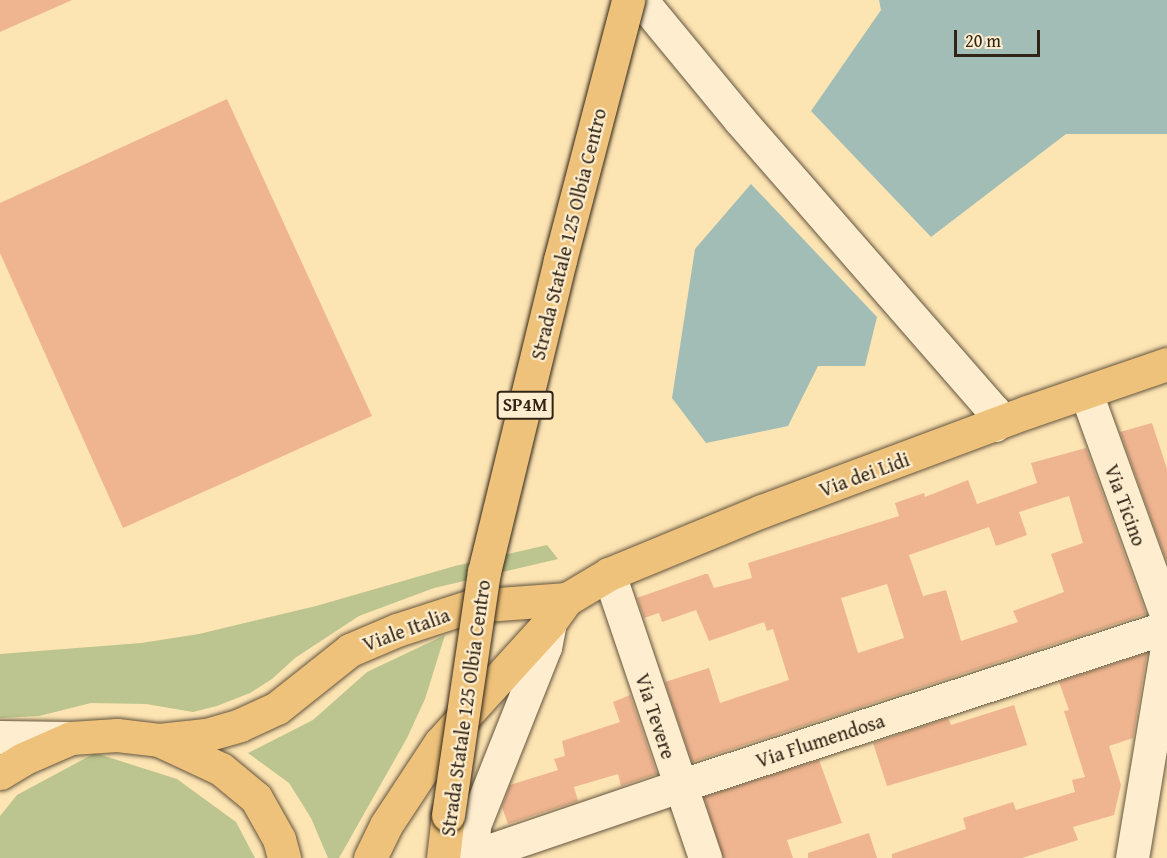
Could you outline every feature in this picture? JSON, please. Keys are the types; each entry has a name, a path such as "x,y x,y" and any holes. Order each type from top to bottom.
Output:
{"main road":[{"name":"Strada Statale 125 Olbia Centro","path":"458,855 484,572 560,260 628,0"},
{"name":"Via dei Lidi","path":"559,611 609,574 762,511 1167,364"},
{"name":"Viale Italia","path":"159,740 206,735 267,712 350,650 397,630 471,606 559,611"},
{"path":"370,858 386,825 440,743 559,611"},
{"path":"0,773 23,759 71,738 117,735 159,740 220,769 256,798 279,840 284,858"}],"street":[{"path":"641,0 739,119 994,411 995,425"},
{"name":"Via Ticino","path":"1086,393 1167,617"},
{"name":"Via Tevere","path":"609,574 705,858"},
{"path":"458,855 474,825 559,611"},
{"name":"Via Flumendosa","path":"458,855 488,851 679,786 1167,627"},
{"path":"1131,857 1167,647"},
{"path":"0,737 71,738"}],"green space":[{"path":"547,545 558,559 434,588 359,616 295,658 272,679 250,693 217,706 193,712 146,704 91,703 39,716 0,718 0,654 141,643 199,634 316,606 455,566"},
{"path":"445,635 425,699 407,738 339,858 328,858 311,818 289,783 248,753 313,720 367,672"},
{"path":"95,753 177,779 236,822 255,858 0,858 0,816 17,795"}],"water":[{"path":"879,0 1167,0 1167,134 1066,134 931,237 811,111 881,10"},
{"path":"751,184 877,317 865,366 818,366 788,426 706,443 672,398 695,249"}],"building":[{"path":"0,0 72,0 0,32"},
{"path":"227,99 372,416 123,528 0,253 0,203"},
{"path":"1152,423 1167,469 1167,562 1120,432"},
{"path":"1086,448 1146,614 692,762 665,682 709,668 720,703 789,680 773,629 767,631 764,622 709,641 696,610 662,622 659,613 644,618 637,598 705,574 708,574 714,588 752,578 748,563 899,516 895,503 924,493 925,497 968,480 977,504 1037,483 1031,463","holes":["1069,496 1083,543 1051,554 1064,592 1013,611 1018,622 961,641 946,590 923,596 909,555 989,527 996,546 1027,535 1019,512","887,584 904,638 858,653 841,598"]},
{"path":"1147,653 1133,738 1109,746 1121,785 1114,815 1073,827 1078,840 1022,858 892,858 892,854 966,829 963,818 1013,802 1016,810 1075,792 1072,780 1085,777 1064,711 1069,710 1059,682"},
{"path":"630,695 657,774 621,786 618,774 574,787 578,801 508,824 502,807 510,785 558,770 554,759 565,756 562,741 620,722 613,702"},
{"path":"1014,705 1027,745 887,786 873,743 948,718 951,725"},
{"path":"819,760 842,823 787,840 793,858 723,858 704,797"},
{"path":"869,833 877,858 808,858 808,853"}]}
